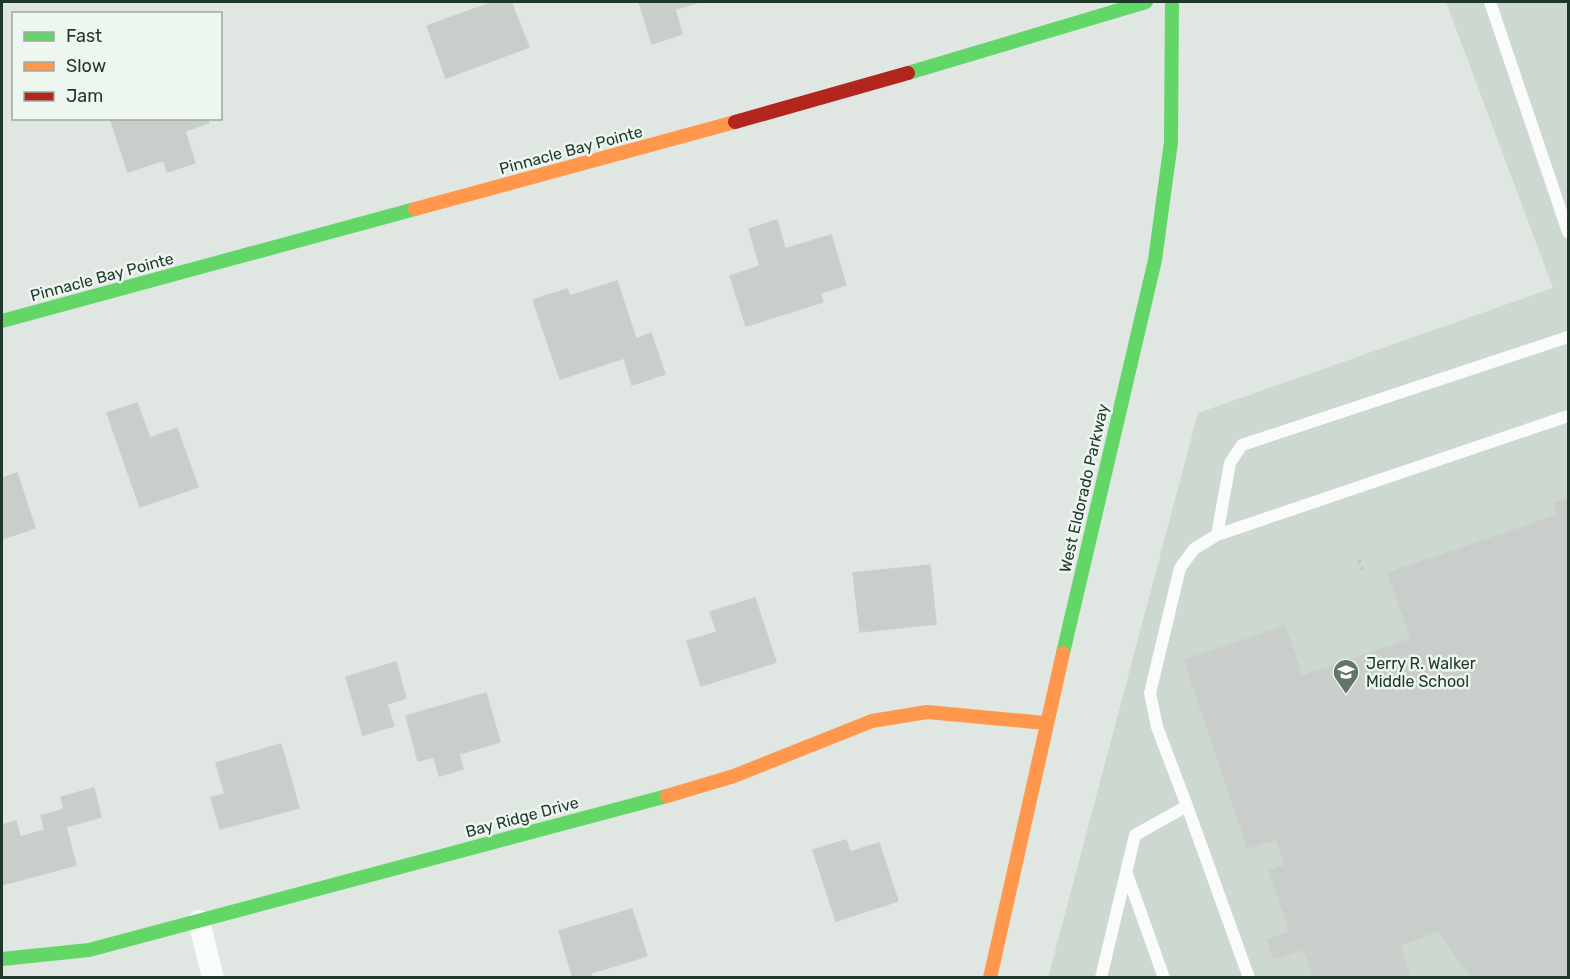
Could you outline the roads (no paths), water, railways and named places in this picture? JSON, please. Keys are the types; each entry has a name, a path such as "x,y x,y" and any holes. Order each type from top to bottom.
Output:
{"street":[{"name":"Pinnacle Bay Pointe","path":"2,321 812,101 1146,2"},
{"name":"West Eldorado Parkway","path":"990,978 1046,723 1155,260 1171,142 1172,2"},
{"name":"Bay Ridge Drive","path":"2,959 89,950 723,779 872,721 927,712 1046,723"},
{"path":"199,921 213,978"}],"lane":[{"path":"1490,2 1569,232"},
{"path":"1217,535 1230,463 1242,446 1569,337"},
{"path":"1249,978 1188,806 1157,727 1150,693 1179,568 1194,549 1217,535 1569,416"},
{"path":"1101,978 1135,835 1188,806"},
{"path":"1126,873 1164,978"}],"place":[{"name":"Jerry R. Walker Middle School","path":"1346,695"}]}
